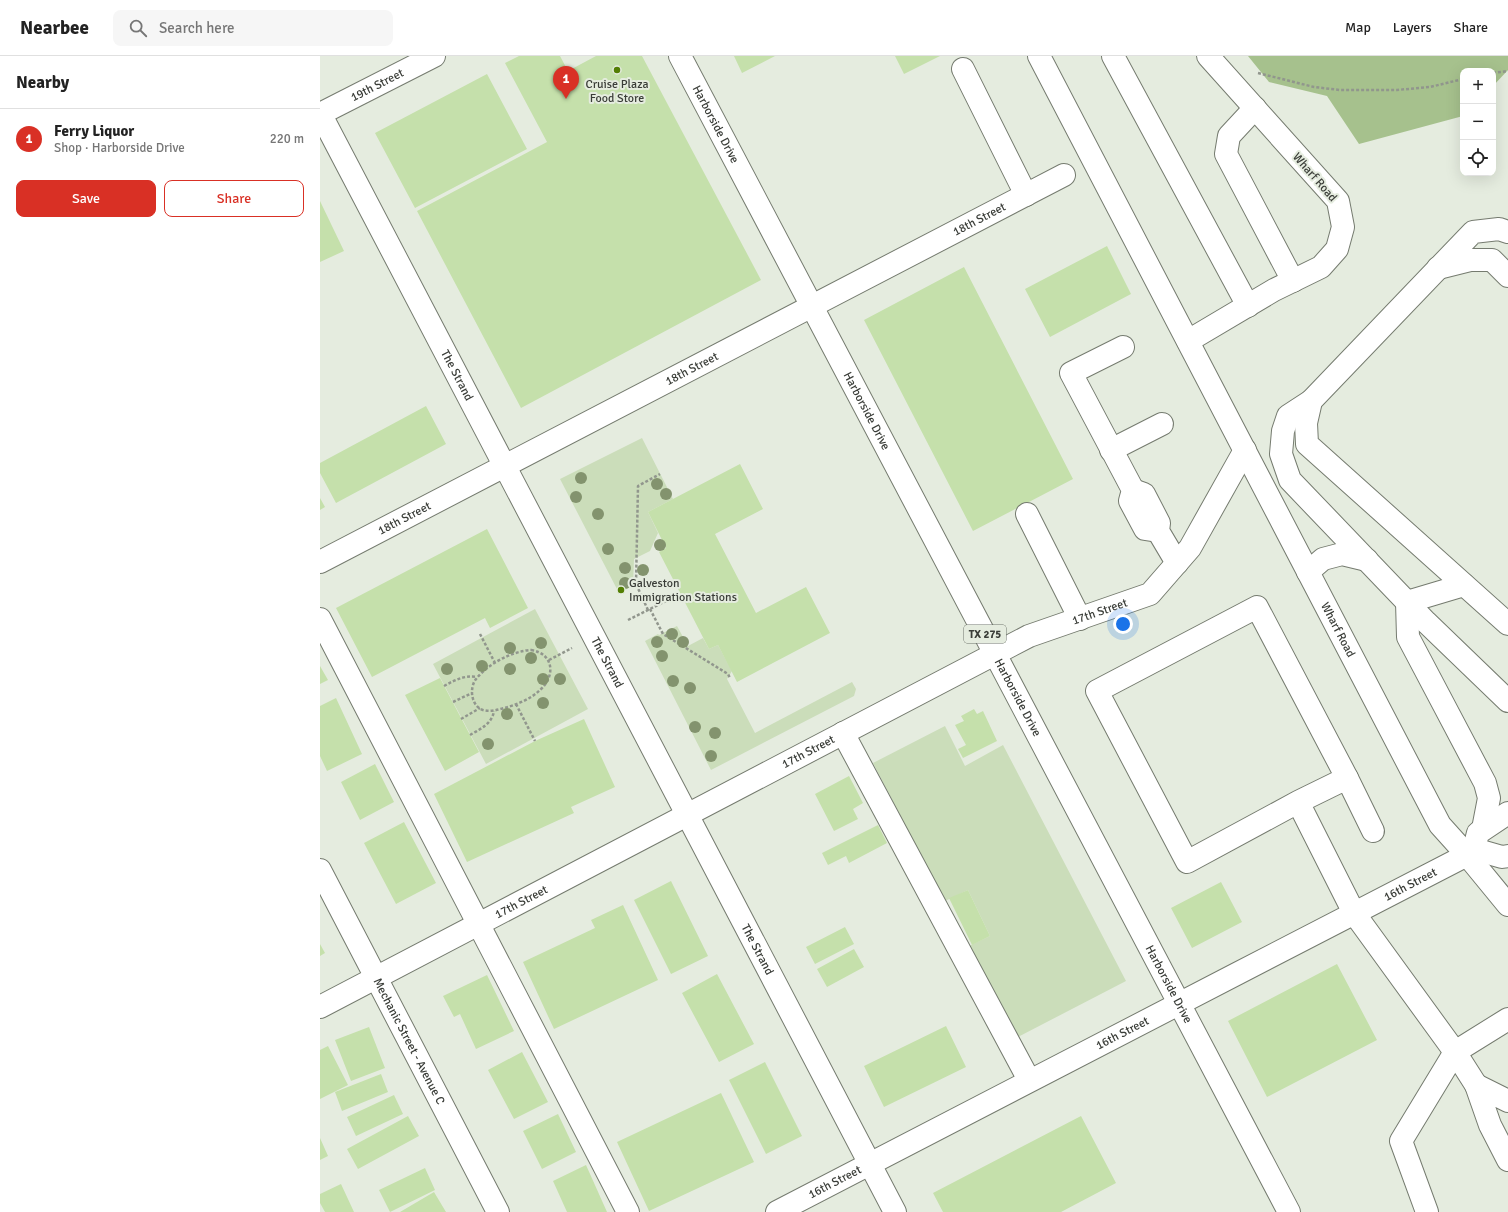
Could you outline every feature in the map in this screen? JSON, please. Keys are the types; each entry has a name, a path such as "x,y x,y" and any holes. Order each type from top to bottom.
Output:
{"street":[{"name":"19th Street","path":"320,114 434,56"},
{"name":"Harborside Drive","path":"680,56 813,305 1290,1212"},
{"name":"Wharf Road","path":"1039,56 1440,825 1471,852 1508,905"},
{"path":"1113,56 1248,306"},
{"name":"Wharf Road","path":"1188,341 1274,290 1321,267 1337,249 1343,227 1338,201 1208,56"},
{"path":"963,69 1026,195"},
{"path":"1254,108 1229,136 1226,154 1293,281"},
{"name":"The Strand","path":"320,114 895,1212"},
{"name":"18th Street","path":"320,562 504,465 1064,176"},
{"path":"1508,232 1499,229 1473,232 1311,401 1288,416 1283,431 1281,454 1290,480 1426,622 1508,701"},
{"path":"1438,268 1470,260 1492,260 1508,276"},
{"path":"1123,346 1071,373 1133,490 1130,501 1145,529 1158,531 1178,563"},
{"path":"1311,401 1306,423 1307,444 1508,624"},
{"path":"1111,450 1162,424"},
{"name":"17th Street","path":"320,1007 1029,636 1150,594 1190,548 1245,450"},
{"path":"1027,514 1080,618"},
{"path":"1308,572 1322,559 1342,554 1367,560"},
{"path":"1407,602 1464,585"},
{"path":"1407,602 1408,637 1485,783 1488,798 1483,829"},
{"path":"1346,778 1298,802 1187,862 1097,691 1257,607 1346,778 1373,830"},
{"path":"320,619 628,1212"},
{"path":"843,733 1029,1080"},
{"path":"1298,802 1354,913 1455,1052 1476,1085 1490,1125 1508,1160"},
{"path":"1508,813 1478,833 1471,852 1502,857 1508,856"},
{"name":"16th Street","path":"777,1212 1471,852"},
{"name":"Mechanic Street - Avenue C","path":"320,870 498,1212"},
{"path":"1427,1212 1401,1141 1455,1052 1508,1019"},
{"path":"1476,1085 1508,1101"}],"path":[{"path":"1496,73 1508,71"},
{"path":"1258,73 1314,87 1340,90 1397,90 1430,87 1460,80"},
{"path":"660,474 638,486 636,584 663,634 728,674 730,678"},
{"path":"628,620 680,594"},
{"path":"480,634 495,663"},
{"path":"549,660 572,648"},
{"path":"526,650 537,650 549,660 549,673 544,686 534,695 516,704 494,710 482,710 474,701 472,693 473,684 495,663 526,650"},
{"path":"444,686 460,678 478,678"},
{"path":"453,702 472,693"},
{"path":"516,704 535,741"},
{"path":"461,719 480,708"},
{"path":"470,735 486,725 492,717 494,710"}],"shaded area":[{"path":"1248,56 1508,56 1508,70 1496,83 1496,68 1460,68 1460,117 1359,144 1327,96 1269,82"},
{"path":"642,438 673,499 648,512 658,533 650,551 634,559 633,586 619,593 560,479"},
{"path":"535,609 588,709 486,764 433,664"},
{"path":"677,626 688,646 703,638 709,649 718,645 732,671 727,679 755,733 852,682 856,689 854,696 711,770 645,641"},
{"path":"945,726 965,766 1003,745 1126,981 1016,1038 969,946 990,936 968,890 945,901 873,763"}],"building":[{"path":"519,56 560,56 568,71 596,56 642,56 761,280 521,408 417,211 547,142 505,63"},
{"path":"734,56 775,56 742,73"},
{"path":"895,56 940,56 904,74"},
{"path":"487,74 527,149 415,208 375,133"},
{"path":"320,201 344,251 320,262"},
{"path":"1107,246 1131,294 1050,337 1025,289"},
{"path":"964,267 1073,479 973,531 864,320"},
{"path":"426,406 446,444 336,503 320,473 320,463"},
{"path":"740,464 763,509 715,534 756,613 806,587 830,633 737,682 718,645 709,649 659,552 666,548 648,512"},
{"path":"320,498 325,507 320,510"},
{"path":"487,529 528,608 490,628 485,618 372,677 336,608"},
{"path":"320,666 328,680 320,684"},
{"path":"440,678 479,752 445,771 405,695"},
{"path":"336,698 362,754 327,771 320,756 320,706"},
{"path":"974,709 977,714 983,711 997,741 963,758 958,749 966,745 955,725 964,721 961,716"},
{"path":"584,719 615,787 571,807 574,813 467,862 434,794 535,741"},
{"path":"375,764 394,802 360,820 341,782"},
{"path":"849,776 863,803 853,809 858,819 834,831 815,794"},
{"path":"404,822 436,883 396,904 364,843"},
{"path":"878,825 887,843 849,863 846,856 828,865 822,853"},
{"path":"671,881 708,956 671,974 634,900"},
{"path":"1221,882 1242,922 1192,948 1171,908"},
{"path":"968,890 990,936 972,945 949,898"},
{"path":"623,905 658,980 554,1029 523,962 595,928 591,920"},
{"path":"845,927 854,944 815,964 806,947"},
{"path":"320,944 325,953 320,956"},
{"path":"854,949 864,967 827,987 817,969"},
{"path":"1337,964 1377,1040 1267,1097 1228,1021"},
{"path":"717,974 754,1044 719,1062 682,993"},
{"path":"487,975 514,1031 476,1049 460,1014 454,1017 443,996"},
{"path":"946,1026 966,1067 884,1107 864,1066"},
{"path":"369,1027 385,1068 351,1081 335,1040"},
{"path":"328,1046 348,1085 320,1099 320,1050"},
{"path":"522,1052 548,1102 514,1119 488,1070"},
{"path":"765,1062 802,1136 766,1154 729,1080"},
{"path":"381,1074 388,1092 342,1111 335,1092"},
{"path":"721,1093 754,1162 649,1211 617,1142"},
{"path":"394,1095 403,1114 356,1136 347,1117"},
{"path":"558,1114 576,1152 542,1169 523,1131"},
{"path":"408,1116 419,1136 358,1169 347,1149"},
{"path":"1081,1116 1116,1183 1061,1212 943,1212 933,1193"},
{"path":"320,1138 328,1156 320,1160"},
{"path":"586,1165 607,1212 567,1212 553,1181"},
{"path":"425,1168 435,1190 390,1212 379,1190"},
{"path":"341,1184 354,1212 325,1212 320,1203 320,1194"},
{"path":"434,1192 446,1212 400,1212"}],"place":[{"name":"Cruise Plaza Food Store","path":"617,70"},
{"name":"Ferry Liquor","path":"566,99"},
{"name":"Galveston Immigration Stations","path":"621,590"}]}
